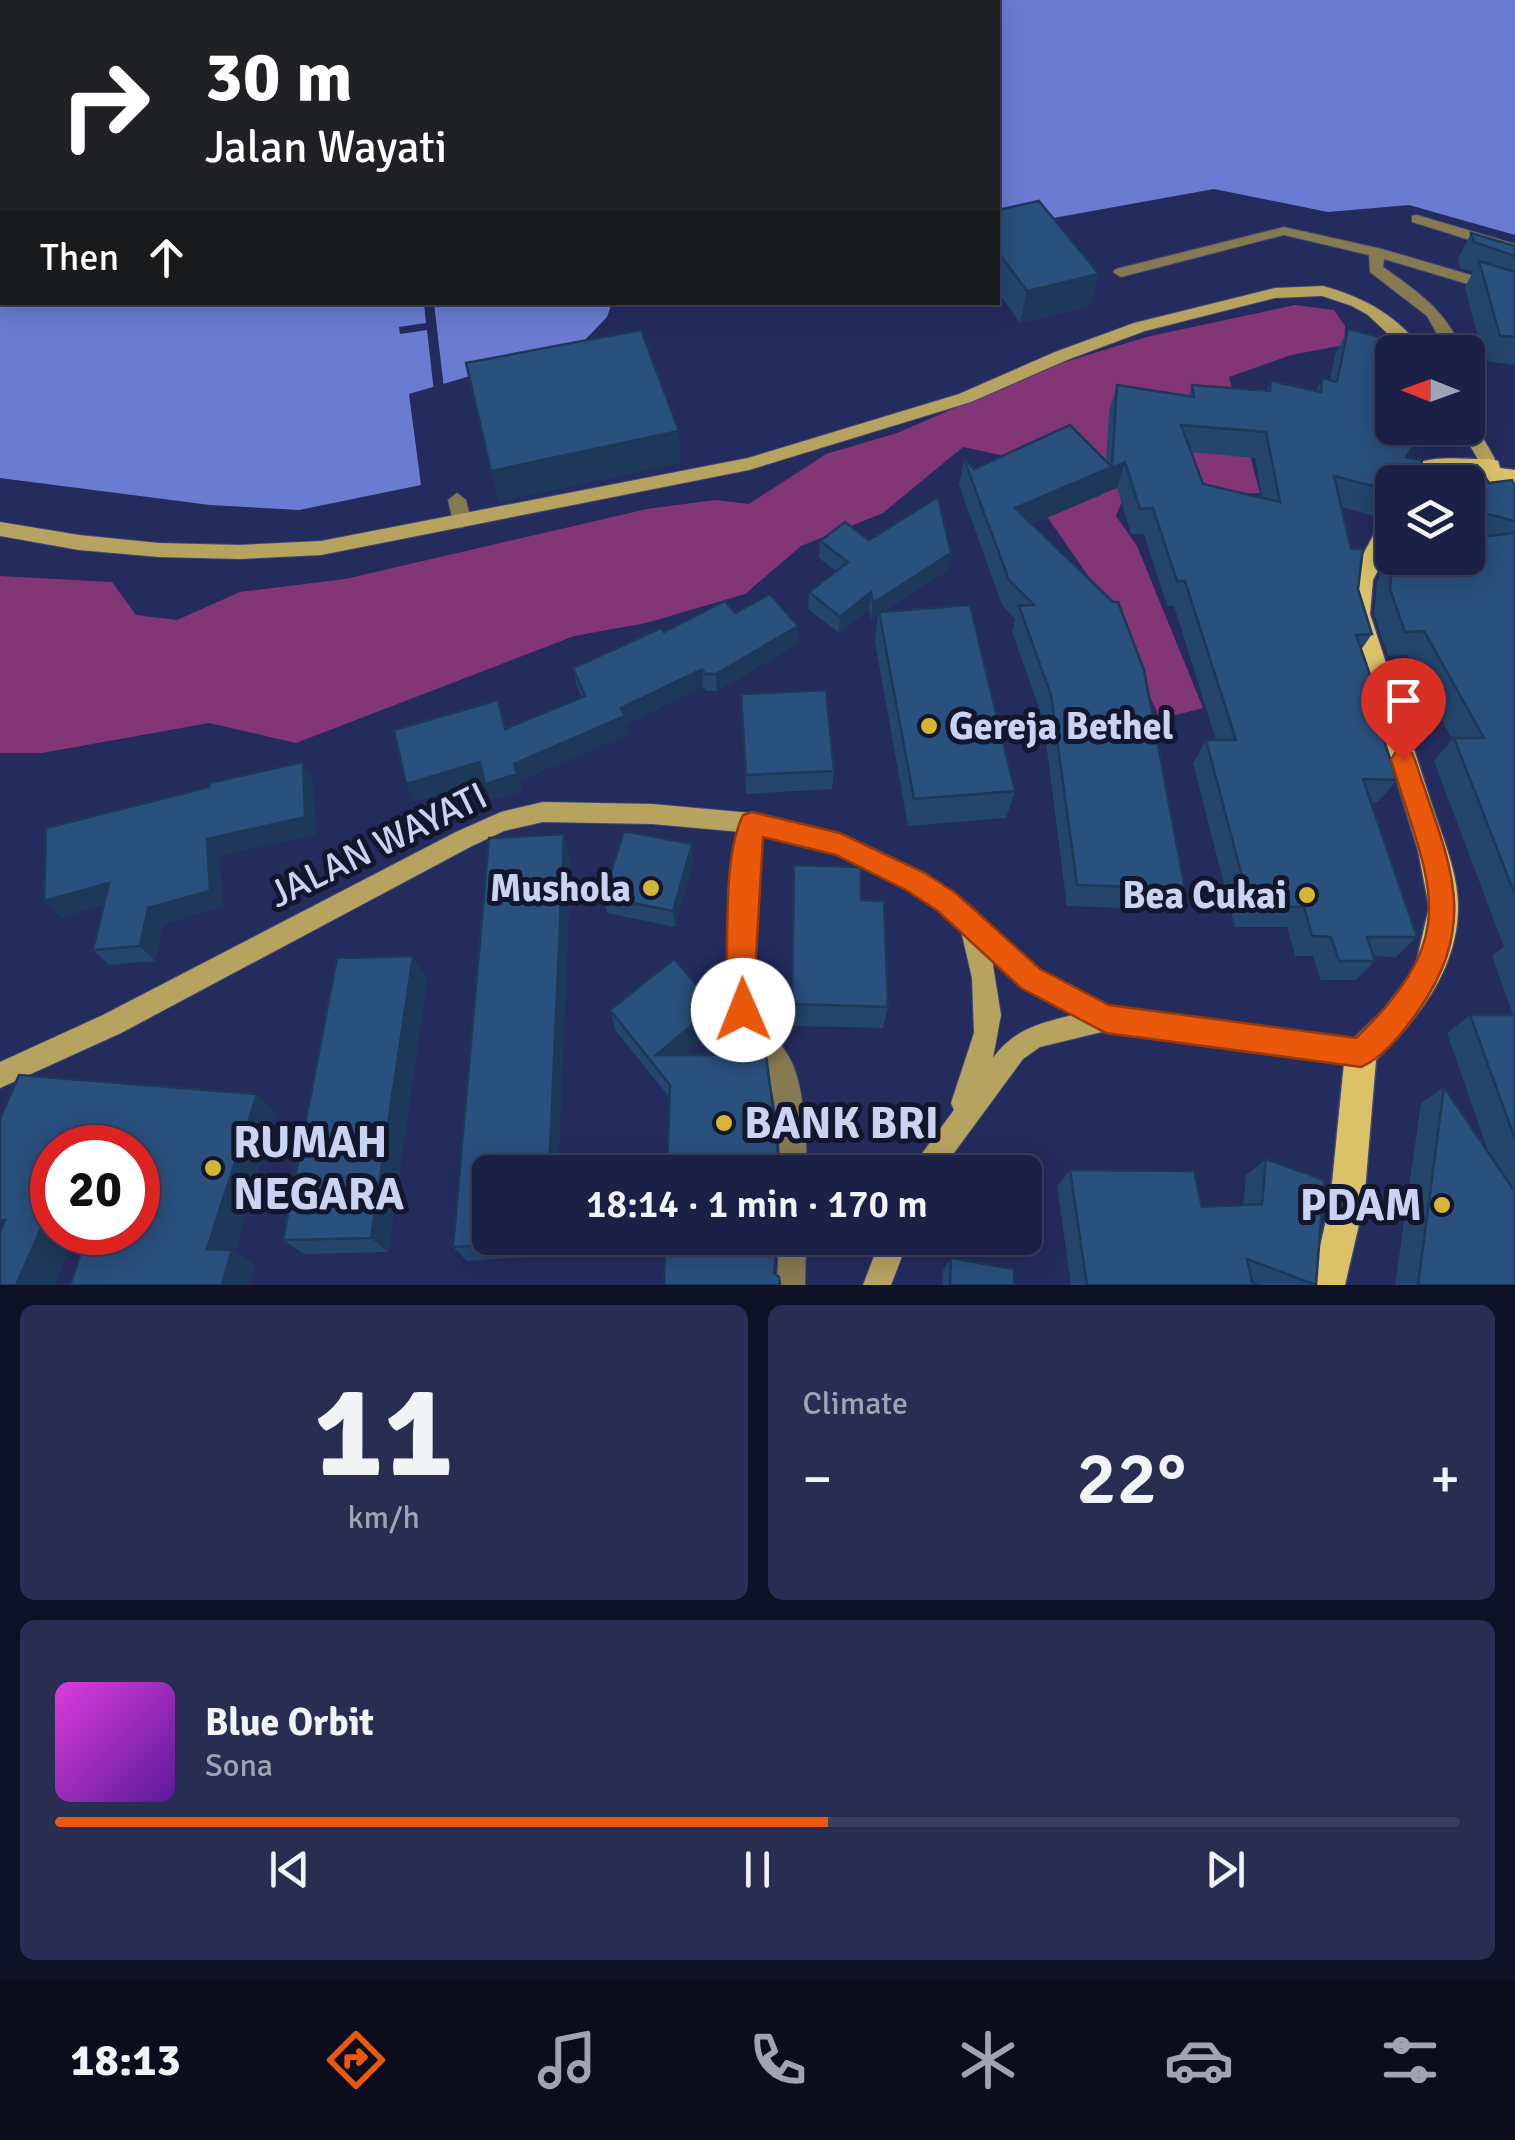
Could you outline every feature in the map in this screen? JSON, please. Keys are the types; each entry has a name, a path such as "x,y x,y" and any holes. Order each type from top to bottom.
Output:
{"main road":[{"path":"0,529 105,548 266,552 320,548 749,464 965,398 1140,327 1275,293 1323,291 1358,302 1374,311 1399,335"},
{"path":"1481,445 1497,470 1508,503"},
{"path":"1497,470 1515,461"},
{"path":"1328,1285 1347,1202 1361,1053 1396,1019 1426,977 1437,949 1444,906 1432,850 1358,614 1361,580 1375,554"},
{"name":"JALAN WAYATI","path":"0,1075 112,1024 382,880 501,822 543,812 652,814 752,823 854,850 948,903 1030,978 1106,1019"},
{"path":"956,1125 986,1046 991,1018 972,926"},
{"path":"936,1155 1023,1042 1106,1019 1361,1053"},
{"path":"877,1285 888,1255"}],"lane":[{"path":"1418,218 1506,243 1515,250"},
{"path":"1121,272 1284,232 1376,260 1515,294"},
{"path":"1376,260 1444,321 1449,335"},
{"path":"457,500 462,521"},
{"path":"752,823 745,865 741,1000 750,1024 781,1068 793,1155"},
{"path":"791,1285 792,1255"}],"shaded area":[{"path":"1295,305 1334,310 1345,326 1344,345 1291,355 1229,377 1260,493 1122,501 1116,516 1137,546 1203,708 1160,719 1109,606 1005,456 963,447 883,513 801,546 745,594 646,623 574,636 296,743 209,723 42,753 0,753 0,576 112,582 136,615 177,620 240,592 345,579 647,509 715,500 749,504 826,454 897,433 1049,367 1146,337"}],"water":[{"path":"1000,0 1515,0 1515,235 1409,205 1328,212 1214,189 1000,228"},
{"path":"0,305 611,305 607,317 582,343 409,394 421,485 299,510 210,505 0,478"}],"pier":[{"path":"424,305 434,305 444,389 434,392 427,330 400,334 399,327 426,323"}],"building":[{"path":"1039,201 1099,274 1027,291 1000,255 1000,210"},
{"path":"1471,233 1515,246 1515,256 1474,242"},
{"path":"1479,261 1515,272 1515,337 1500,336"},
{"path":"1348,329 1375,336 1375,445 1413,445 1406,457 1422,460 1421,465 1375,465 1375,487 1334,476 1351,549 1363,548 1358,589 1372,634 1356,635 1388,726 1379,725 1397,780 1363,779 1417,937 1367,937 1375,961 1339,961 1331,937 1312,936 1304,907 1250,907 1206,740 1236,740 1185,581 1177,581 1153,508 1140,509 1125,462 1112,468 1117,385 1194,397 1192,385 1270,391 1271,381 1321,392 1322,378 1337,382","holes":["1181,425 1266,432 1280,502 1203,484"]},
{"path":"641,330 679,431 491,471 466,363"},
{"path":"1070,425 1112,467 1015,508 1113,602 1118,602 1144,670 1185,889 1077,885 1051,695 1019,606 1034,605 1009,580 964,459 974,469"},
{"path":"1485,477 1489,483 1512,480 1515,521 1485,513"},
{"path":"938,497 951,553 873,603 871,592 840,617 809,592 848,562 820,541 845,522 869,540"},
{"path":"1515,533 1515,895 1454,738 1484,738 1424,631 1405,632 1390,589 1391,575 1485,575 1485,536"},
{"path":"770,594 798,626 716,674 705,674 702,669 621,708 625,716 514,764 517,774 485,784 480,762 406,784 394,730 498,700 505,729 585,696 573,668 661,628 664,632 725,601 735,613"},
{"path":"970,605 1015,791 914,799 879,612"},
{"path":"826,690 834,771 746,775 741,694"},
{"path":"303,762 305,817 207,839 210,891 148,908 140,946 93,950 109,883 44,901 46,828 209,787 209,783"},
{"name":"Mushola","path":"624,831 692,844 673,911 603,897"},
{"path":"564,834 550,1155 472,1155 472,1246 453,1247 489,838"},
{"path":"794,865 861,867 861,900 884,901 888,1007 792,1004"},
{"path":"413,956 371,1238 283,1240 337,958"},
{"path":"674,959 715,1006 656,1055 766,1055 777,1155 668,1155 670,1085 610,1010"},
{"path":"1470,1015 1515,1015 1515,1139"},
{"path":"19,1075 257,1094 207,1249 232,1250 222,1285 70,1285 80,1255 160,1255 160,1125 30,1125 30,1254 16,1285 0,1285 0,1232 5,1220 0,1220 0,1119"},
{"path":"1444,1087 1515,1192 1515,1285 1418,1285"},
{"path":"1266,1159 1324,1180 1316,1285 1247,1259 1253,1285 1087,1285 1070,1170 1194,1171 1202,1207 1262,1204"},
{"name":"BANK BRI","path":"665,1255 776,1255 774,1273 780,1285 664,1285"},
{"path":"951,1258 1014,1269 1014,1285 950,1285"}],"place":[{"name":"Gereja Bethel","path":"929,726"},
{"name":"Mushola","path":"651,888"},
{"name":"Bea Cukai","path":"1307,895"},
{"name":"BANK BRI","path":"724,1123"},
{"name":"RUMAH NEGARA","path":"213,1168"},
{"name":"PDAM","path":"1442,1205"}],"route":[{"path":"743,1010 740,992 745,865 752,823 840,844 916,882 948,903 1030,978 1106,1019 1361,1053 1396,1019 1426,977 1437,949 1444,906 1442,884 1403,760"}]}
